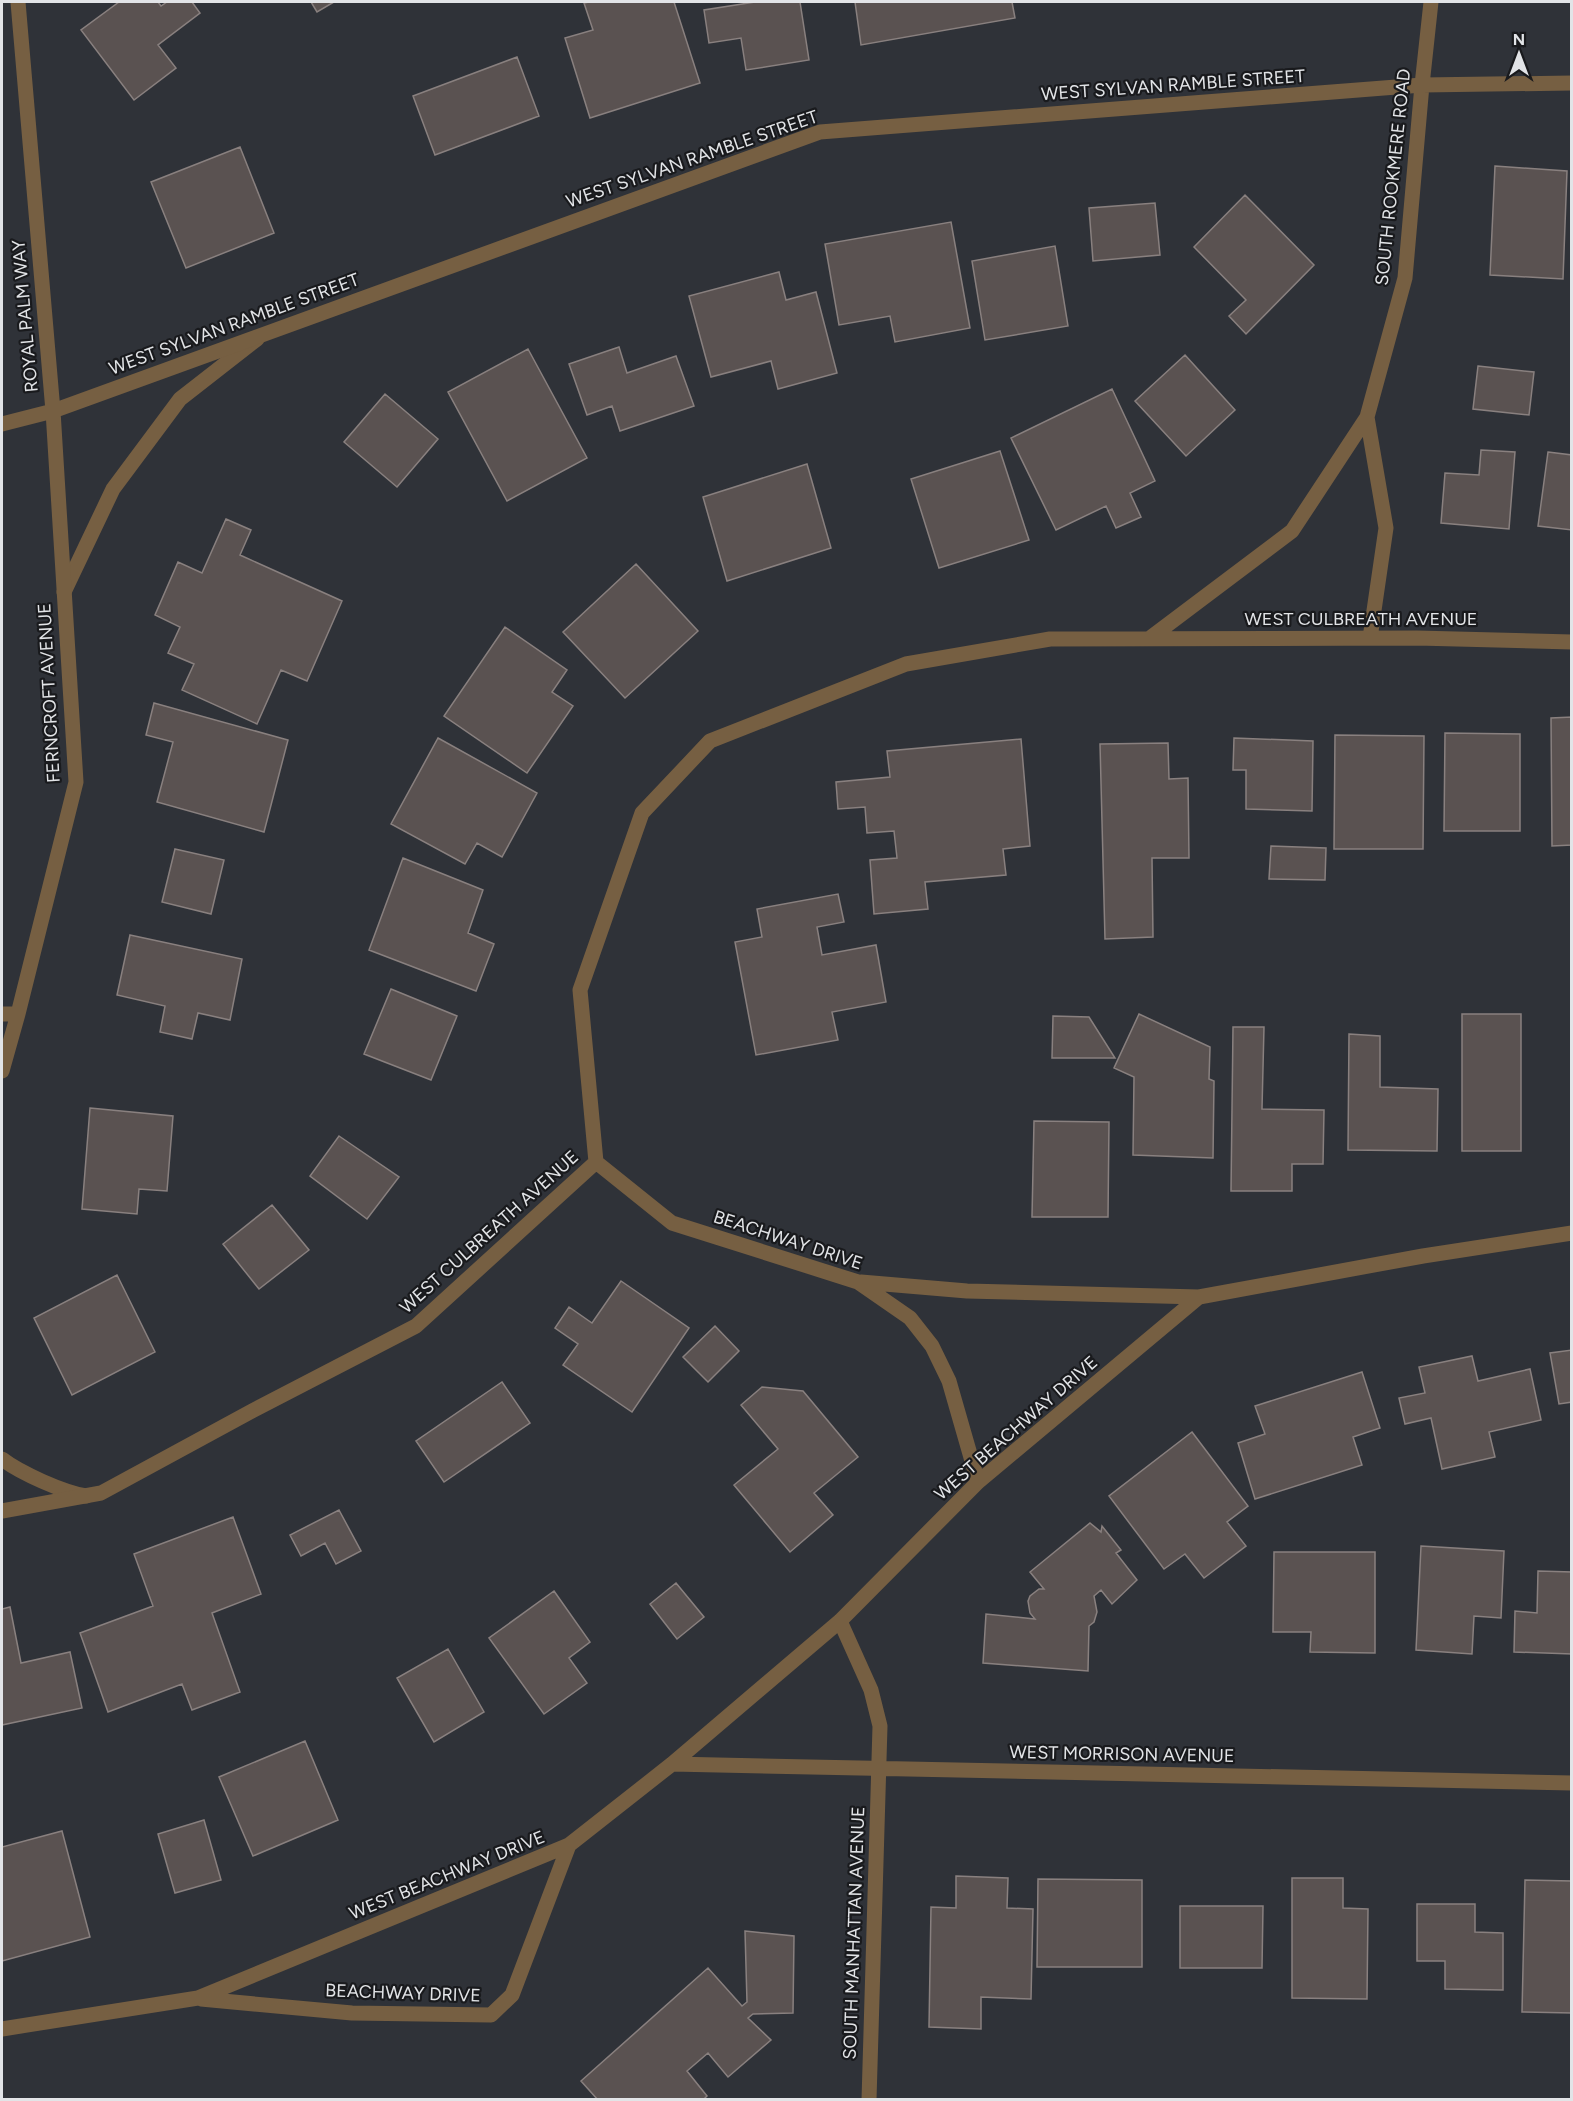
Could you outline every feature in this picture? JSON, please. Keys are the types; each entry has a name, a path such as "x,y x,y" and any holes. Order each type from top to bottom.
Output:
{"street":[{"name":"ROYAL PALM WAY","path":"18,2 53,411"},
{"name":"SOUTH ROOKMERE ROAD","path":"1370,638 1386,528 1367,417 1405,278 1431,2"},
{"name":"WEST SYLVAN RAMBLE STREET","path":"2,424 53,411 820,132 1422,85 1572,83"},
{"path":"64,592 113,489 180,399 262,334"},
{"name":"FERNCROFT AVENUE","path":"2,1071 76,782 53,411"},
{"path":"1150,638 1292,531 1367,417"},
{"name":"WEST CULBREATH AVENUE","path":"2,1511 101,1493 242,1416 416,1326 596,1162 580,990 642,813 710,741 906,664 1050,639 1370,638 1572,642"},
{"path":"2,1014 18,1014"},
{"name":"BEACHWAY DRIVE","path":"596,1162 672,1223 858,1282 910,1318 932,1346 949,1380 978,1482"},
{"name":"WEST BEACHWAY DRIVE","path":"858,1282 967,1291 1199,1297 1423,1256 1572,1233"},
{"name":"WEST BEACHWAY DRIVE","path":"2,2029 198,1998 569,1845 672,1764 840,1621 978,1482 1199,1297"},
{"path":"2,1459 65,1490 86,1496"},
{"path":"840,1621 874,1699 880,1726 878,1767"},
{"name":"WEST MORRISON AVENUE","path":"672,1764 1572,1783"},
{"name":"SOUTH MANHATTAN AVENUE","path":"869,2100 878,1767"},
{"name":"BEACHWAY DRIVE","path":"198,1998 352,2013 491,2015 512,1995 569,1845"}],"building":[{"path":"119,2 158,2 161,6 167,2 192,2 200,13 158,45 176,68 134,100 81,30"},
{"path":"311,2 334,2 317,12"},
{"path":"674,2 700,83 590,118 565,38 593,30 584,3"},
{"path":"755,2 800,2 809,60 746,70 741,38 709,43 704,10"},
{"path":"855,2 1012,2 1015,18 861,45"},
{"path":"517,57 539,116 435,155 413,96"},
{"path":"240,147 274,233 186,268 151,182"},
{"path":"1495,166 1567,171 1563,279 1490,275"},
{"path":"1245,195 1314,265 1246,334 1229,316 1246,300 1194,247"},
{"path":"1155,203 1160,255 1093,261 1089,208"},
{"path":"951,222 970,328 895,342 890,316 839,325 825,244"},
{"path":"1055,246 1068,326 985,340 972,261"},
{"path":"779,272 786,300 816,292 837,373 778,389 771,361 711,377 689,296"},
{"path":"619,347 627,373 676,356 694,406 620,431 612,406 587,415 569,364"},
{"path":"528,349 587,458 507,501 448,392"},
{"path":"1185,355 1235,410 1186,456 1135,401"},
{"path":"1478,366 1534,372 1529,415 1473,409"},
{"path":"1112,389 1155,481 1130,493 1141,517 1116,528 1106,506 1056,530 1011,438"},
{"path":"385,394 438,439 397,487 344,442"},
{"path":"1481,450 1515,452 1509,529 1441,523 1445,473 1479,475"},
{"path":"1000,451 1029,540 939,568 911,479"},
{"path":"1548,452 1572,455 1572,530 1538,526"},
{"path":"807,464 831,548 727,581 703,497"},
{"path":"226,519 251,530 240,555 342,601 307,681 281,670 257,724 182,690 194,664 168,653 180,627 155,615 178,562 202,573"},
{"path":"636,564 698,631 625,698 563,632"},
{"path":"505,627 567,670 552,692 573,706 527,773 444,716"},
{"path":"154,703 288,740 264,832 157,802 173,742 146,735"},
{"path":"1572,717 1572,845 1552,846 1551,718"},
{"path":"1445,733 1520,734 1520,831 1444,831"},
{"path":"1335,735 1424,736 1423,849 1334,849"},
{"path":"438,738 537,793 502,857 477,843 465,864 391,824"},
{"path":"1234,738 1313,741 1312,811 1246,809 1246,770 1233,770"},
{"path":"1021,739 1030,846 1003,849 1006,875 925,882 928,909 874,914 870,860 897,858 894,831 867,833 865,807 838,809 836,782 890,777 887,751"},
{"path":"1168,743 1169,779 1188,778 1189,858 1152,858 1153,937 1105,939 1100,744"},
{"path":"1271,846 1326,848 1325,880 1269,879"},
{"path":"175,849 224,860 211,914 162,902"},
{"path":"403,858 483,890 468,933 494,944 476,991 369,950"},
{"path":"838,894 844,922 817,927 822,955 876,945 886,1002 832,1012 838,1040 756,1055 735,942 762,937 757,909"},
{"path":"130,935 242,959 230,1020 198,1013 192,1039 160,1032 165,1006 117,995"},
{"path":"391,989 457,1016 431,1080 364,1054"},
{"path":"1139,1014 1210,1047 1209,1079 1214,1081 1213,1158 1133,1155 1134,1077 1114,1068"},
{"path":"1462,1014 1521,1014 1521,1151 1462,1151"},
{"path":"1053,1016 1089,1017 1115,1058 1052,1058"},
{"path":"1233,1027 1264,1027 1262,1109 1324,1110 1323,1164 1292,1164 1292,1191 1231,1191"},
{"path":"1349,1034 1380,1036 1380,1087 1438,1089 1437,1151 1348,1150"},
{"path":"90,1108 173,1116 167,1191 139,1189 137,1214 82,1209"},
{"path":"1034,1121 1109,1122 1108,1217 1032,1217"},
{"path":"339,1136 399,1177 367,1219 310,1176"},
{"path":"272,1205 309,1250 259,1289 223,1244"},
{"path":"117,1275 155,1352 72,1395 34,1318"},
{"path":"621,1281 689,1328 632,1412 563,1365 578,1344 555,1328 569,1307 592,1323"},
{"path":"715,1326 739,1351 708,1382 683,1357"},
{"path":"1572,1350 1572,1402 1559,1404 1550,1353"},
{"path":"1472,1356 1478,1381 1530,1369 1541,1420 1489,1432 1495,1457 1442,1469 1431,1418 1405,1424 1399,1398 1425,1393 1419,1367"},
{"path":"1362,1372 1380,1428 1353,1437 1362,1465 1255,1499 1238,1443 1265,1434 1255,1406"},
{"path":"502,1382 530,1423 444,1482 416,1441"},
{"path":"762,1387 803,1391 858,1457 814,1493 833,1515 790,1552 734,1485 778,1449 741,1405"},
{"path":"1192,1432 1248,1506 1227,1522 1246,1546 1204,1578 1185,1554 1164,1569 1109,1496"},
{"path":"339,1510 361,1551 336,1564 325,1543 301,1556 290,1535"},
{"path":"233,1517 261,1594 212,1613 240,1692 192,1710 182,1684 108,1712 80,1633 153,1606 134,1554"},
{"path":"1090,1523 1101,1532 1102,1526 1121,1550 1116,1553 1137,1580 1112,1604 1101,1590 1094,1596 1097,1612 1094,1622 1089,1626 1088,1671 983,1663 986,1614 1035,1619 1030,1613 1028,1601 1030,1596 1039,1589 1044,1589 1030,1572"},
{"path":"1421,1546 1504,1551 1501,1618 1474,1616 1472,1654 1416,1650"},
{"path":"1274,1552 1375,1552 1375,1653 1310,1652 1311,1632 1273,1632"},
{"path":"1538,1571 1572,1572 1572,1654 1514,1652 1515,1611 1537,1613"},
{"path":"676,1583 704,1617 677,1639 650,1604"},
{"path":"554,1591 590,1642 569,1658 587,1683 544,1714 489,1638"},
{"path":"10,1607 21,1663 70,1652 82,1708 2,1725 2,1609"},
{"path":"448,1649 484,1712 434,1742 397,1678"},
{"path":"305,1741 338,1820 253,1856 219,1777"},
{"path":"204,1820 221,1880 175,1893 158,1834"},
{"path":"62,1831 90,1937 2,1961 2,1847"},
{"path":"956,1876 1008,1878 1007,1908 1033,1909 1031,1999 981,1997 981,2029 929,2027 931,1907 956,1908"},
{"path":"1292,1878 1343,1878 1343,1908 1368,1909 1367,1999 1292,1998"},
{"path":"1038,1879 1142,1880 1142,1967 1037,1967"},
{"path":"1525,1880 1572,1881 1572,2013 1522,2012"},
{"path":"1417,1904 1475,1904 1475,1932 1503,1933 1503,1990 1445,1989 1445,1961 1417,1961"},
{"path":"1180,1906 1263,1906 1262,1968 1180,1968"},
{"path":"745,1931 794,1936 793,2013 753,2014 748,2018 771,2040 728,2077 708,2053 687,2071 707,2096 703,2100 598,2100 581,2081 708,1968 742,2006 747,2002"}]}
